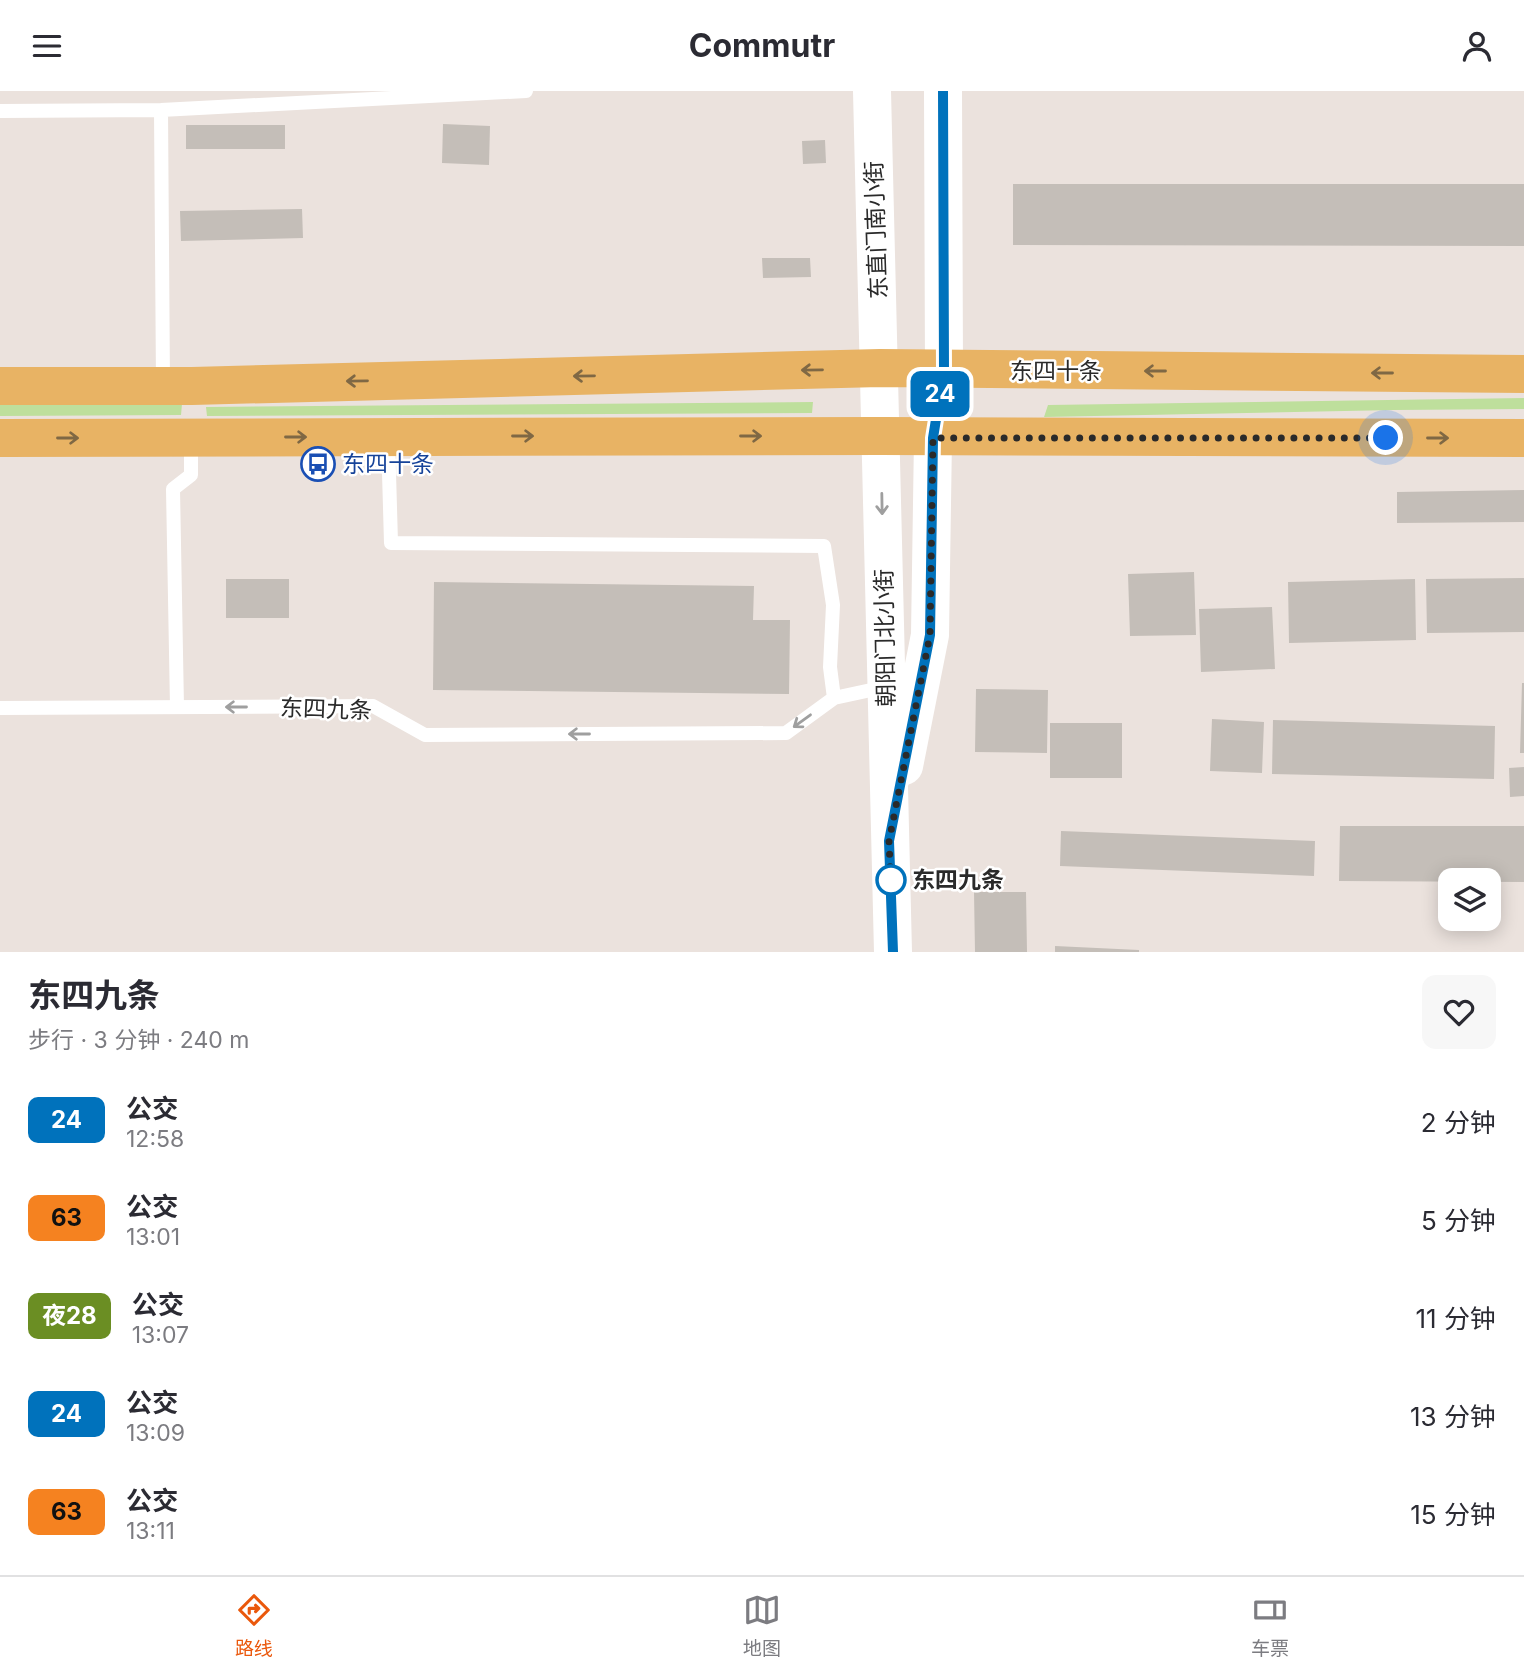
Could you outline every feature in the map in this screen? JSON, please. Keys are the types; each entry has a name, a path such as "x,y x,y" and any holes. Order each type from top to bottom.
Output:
{"main road":[{"name":"东直门南小街","path":"872,91 880,436"},
{"path":"943,91 944,370"},
{"name":"东四十条","path":"0,386 163,386 880,368 1524,373"},
{"name":"朝阳门北小街","path":"889,841 930,635 933,438 944,370"},
{"name":"朝阳门北小街","path":"880,436 893,952"},
{"path":"0,438 1524,438"}],"lane":[{"path":"0,111 161,110 526,91"},
{"path":"161,110 163,386"},
{"path":"388,436 391,543 824,545 833,605 830,667 834,698"},
{"path":"177,707 173,489 191,475 191,437"},
{"name":"东四九条","path":"0,708 373,706 425,735 786,733 834,698 886,687"}],"green space":[{"path":"1524,398 1524,409 1044,417 1048,405"},
{"path":"813,402 812,413 207,416 206,407"},
{"path":"0,404 182,404 181,415 0,416"}],"building":[{"path":"443,124 490,126 489,165 442,163"},
{"path":"186,125 285,125 285,149 186,149"},
{"path":"825,140 826,163 803,164 802,141"},
{"path":"1013,184 1524,184 1524,246 1013,245"},
{"path":"302,209 303,238 181,241 180,211"},
{"path":"762,258 810,258 811,277 763,278"},
{"path":"1524,490 1524,522 1397,523 1397,492"},
{"path":"1194,572 1196,635 1130,636 1128,574"},
{"path":"1524,578 1524,632 1427,633 1426,579"},
{"path":"226,579 289,579 289,618 226,618"},
{"path":"1415,579 1416,640 1289,643 1288,582"},
{"path":"434,582 754,586 753,620 790,620 789,694 433,690"},
{"path":"1272,607 1275,669 1201,672 1199,609"},
{"path":"1522,683 1524,753 1520,753"},
{"path":"976,689 1048,690 1047,753 975,752"},
{"path":"1212,719 1264,722 1262,773 1210,771"},
{"path":"1273,720 1495,726 1494,779 1272,774"},
{"path":"1050,723 1122,723 1122,778 1050,778"},
{"path":"1524,767 1524,796 1510,797 1509,768"},
{"path":"1340,826 1524,826 1524,882 1501,882 1501,868 1438,868 1438,882 1339,881"},
{"path":"1061,831 1315,841 1314,876 1060,866"},
{"path":"974,892 1026,892 1027,952 975,952"},
{"path":"1055,946 1139,950 1139,952 1055,952"}],"bus line":[{"name":"24","path":"893,952 889,841 930,635 933,438 944,370 943,91"}],"place":[{"name":"东四十条","path":"318,464"},
{"name":"东四九条","path":"891,880"}],"route":[{"path":"891,880 891,886 889,841 930,635 933,438 1386,438"}]}
